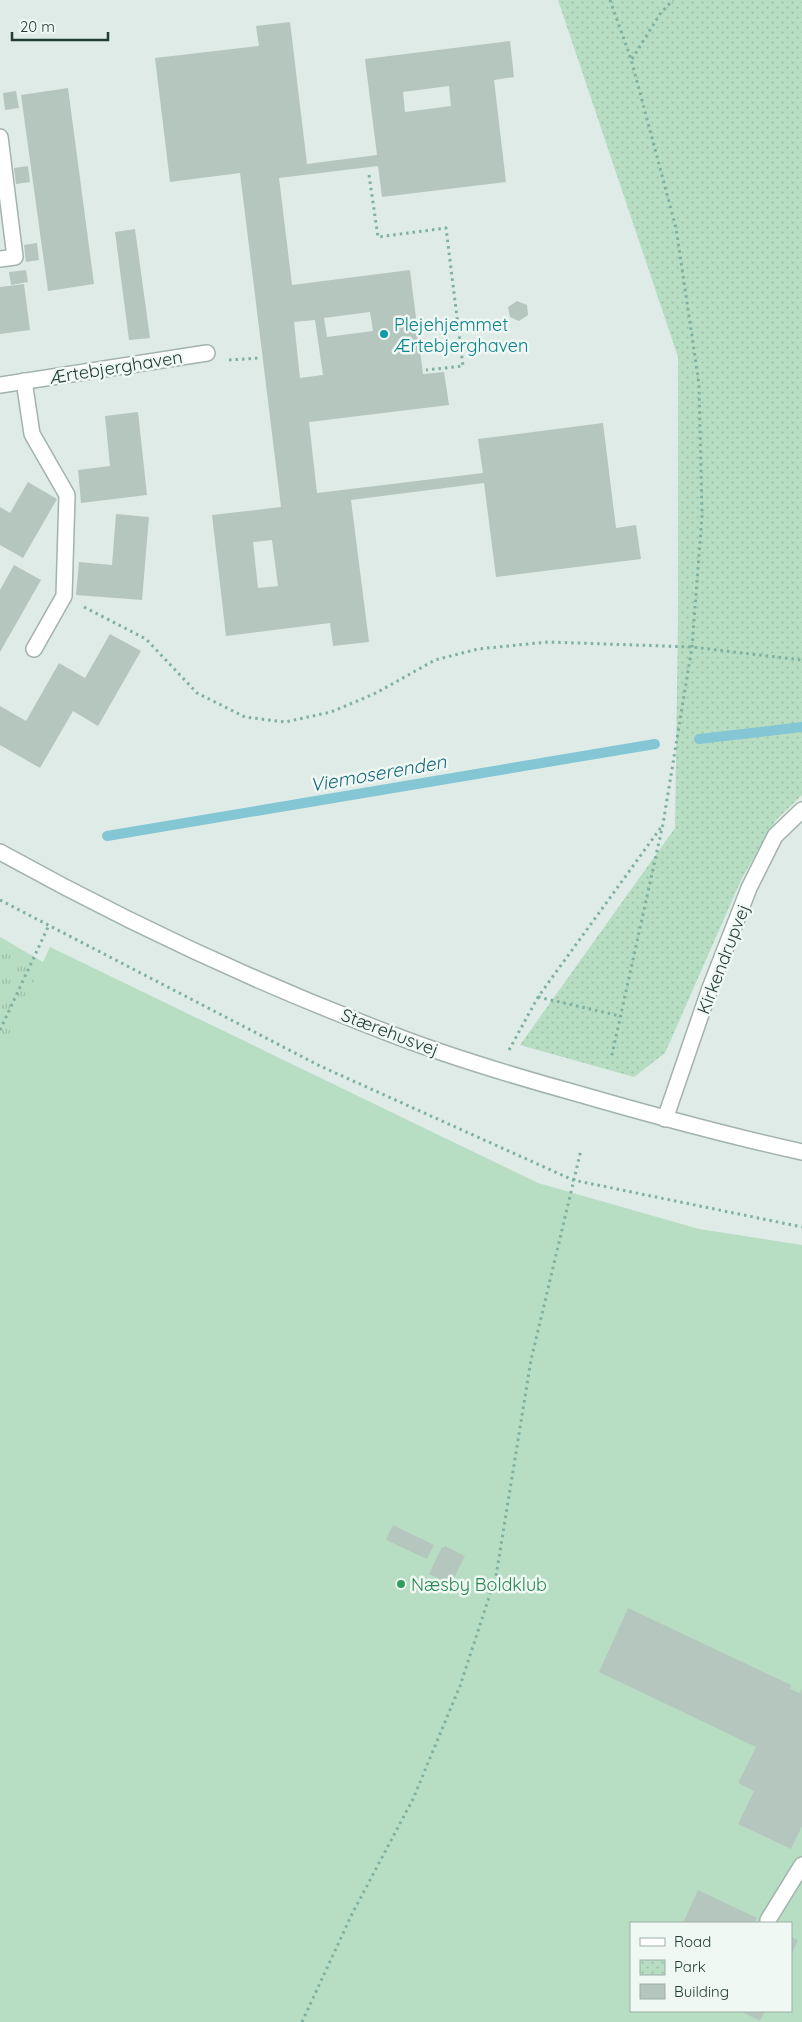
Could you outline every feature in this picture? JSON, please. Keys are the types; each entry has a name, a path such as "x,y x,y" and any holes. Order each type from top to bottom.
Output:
{"street":[{"path":"0,137 15,257 0,259"},
{"name":"Ærtebjerghaven","path":"0,385 207,353"},
{"name":"Ærtebjerghaven","path":"24,382 32,434 67,495 64,596 34,649"},
{"name":"Kirkendrupvej","path":"665,1119 710,988 750,888 775,836 802,810"},
{"name":"Stærehusvej","path":"0,852 78,895 231,968 392,1034 498,1071 665,1119 802,1152"},
{"path":"768,1920 802,1865"}],"path":[{"path":"610,0 631,59 676,228 699,384 702,516 692,647 663,824 610,1060"},
{"path":"631,59 660,14 673,0"},
{"path":"369,175 378,237 446,228 463,366 426,370"},
{"path":"64,596 146,639 197,693 246,717 284,722 330,712 376,694 435,660 478,649 548,642 692,647 802,660"},
{"path":"498,1071 538,997 663,824"},
{"path":"0,900 320,1066 573,1180 802,1227"},
{"path":"0,1030 49,925"},
{"path":"538,997 620,1016"},
{"path":"302,2022 352,1914 413,1799 460,1686 496,1576 531,1360 581,1150"}],"green space":[{"path":"558,0 802,0 802,795 776,820 742,878 665,1053 634,1077 520,1045 675,828 678,620 678,357"},
{"path":"0,937 43,962 0,1056"},
{"name":"Næsby Boldklub","path":"50,947 538,1183 699,1229 802,1245 802,2022 0,2022 0,1053"}],"building":[{"name":"Plejehjemmet Ærtebjerghaven","path":"290,22 307,164 377,155 365,59 510,41 514,77 494,80 506,182 382,197 378,166 279,178 292,285 410,270 423,374 444,372 449,405 309,422 317,493 483,473 478,439 603,423 616,528 636,525 641,559 496,577 484,483 351,500 369,642 333,646 330,623 226,636 212,515 281,507 240,173 170,182 155,58 259,46 256,26","holes":["449,86 451,106 405,112 403,92","370,312 373,331 327,337 324,318","315,320 323,375 300,378 294,322","272,540 278,586 258,588 253,542"]},
{"path":"68,88 94,284 48,291 21,95"},
{"path":"16,91 19,108 5,110 3,93"},
{"path":"28,166 30,182 16,184 14,168"},
{"path":"135,229 150,338 129,340 115,232"},
{"path":"37,243 39,260 26,262 24,245"},
{"path":"26,270 28,282 11,285 9,272"},
{"path":"24,284 30,330 0,334 0,287"},
{"path":"517,301 527,305 528,315 519,321 510,317 508,307"},
{"path":"138,412 147,495 81,503 78,470 110,466 105,416"},
{"path":"28,482 57,499 23,558 0,545 0,507 10,513"},
{"path":"116,514 149,517 142,600 76,595 79,562 112,565"},
{"path":"14,565 41,580 0,652 0,590"},
{"path":"110,634 141,651 98,726 73,711 40,768 0,745 0,706 26,721 59,663 85,678"},
{"path":"393,1525 434,1545 427,1559 386,1540"},
{"path":"445,1546 465,1556 451,1584 429,1574 442,1547 444,1548"},
{"path":"628,1608 791,1685 790,1689 800,1693 802,1689 802,1826 791,1849 738,1824 754,1791 738,1783 756,1747 599,1672"},
{"path":"698,1890 757,1918 755,1922 683,1922"},
{"path":"792,1937 798,1940 792,1954"},
{"path":"742,2012 764,2012 760,2021"}],"waterway":[{"name":"Viemoserenden","path":"699,739 802,727"},
{"name":"Viemoserenden","path":"107,836 655,744"}],"place":[{"name":"Plejehjemmet Ærtebjerghaven","path":"384,334"},
{"name":"Næsby Boldklub","path":"401,1584"}]}
